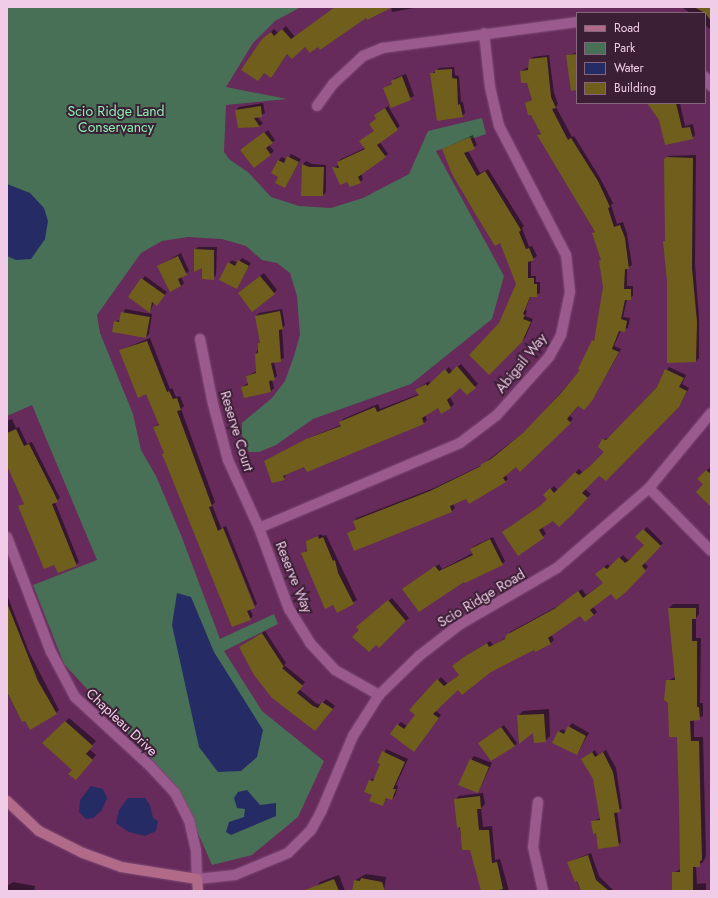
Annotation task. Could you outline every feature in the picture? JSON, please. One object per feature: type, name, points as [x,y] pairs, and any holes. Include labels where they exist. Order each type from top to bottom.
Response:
[{"type":"street","points":[[317,106],[333,84],[363,56],[390,46],[576,22]]},
{"type":"street","name":"Abigail Way","points":[[259,528],[460,444],[486,424],[512,399],[548,356],[561,335],[570,292],[566,255],[499,126],[490,87],[484,33]]},
{"type":"street","name":"Reserve Court","points":[[200,339],[212,404],[228,460],[259,528]]},
{"type":"street","name":"Scio Ridge Road","points":[[7,801],[39,831],[83,853],[121,867],[197,879],[235,875],[288,853],[311,830],[321,812],[353,736],[379,695],[419,656],[459,625],[558,568],[649,488],[711,413]]},
{"type":"street","points":[[649,488],[711,551]]},
{"type":"street","name":"Reserve Way","points":[[259,528],[289,609],[310,643],[335,670],[379,695]]},
{"type":"street","name":"Chapleau Drive","points":[[7,537],[52,652],[74,697],[150,766],[175,793],[189,820],[196,850],[197,879]]},
{"type":"street","points":[[538,802],[533,847],[543,891]]},
{"type":"street","points":[[197,879],[198,891]]},
{"type":"green space","name":"Scio Ridge Land Conservancy","points":[[7,7],[301,7],[275,21],[253,43],[226,87],[287,99],[226,105],[224,152],[229,159],[249,173],[271,197],[299,206],[331,208],[363,198],[409,174],[428,131],[482,118],[486,134],[436,151],[504,276],[492,319],[411,384],[313,419],[276,445],[259,452],[249,452],[242,435],[242,423],[272,398],[285,381],[300,335],[297,296],[290,273],[277,263],[262,260],[246,246],[222,239],[188,237],[162,241],[141,253],[97,315],[100,333],[133,414],[141,450],[156,476],[181,535],[220,639],[274,614],[278,624],[224,651],[262,711],[324,761],[298,817],[252,855],[212,865],[178,788],[64,664],[33,585],[97,560],[32,405],[7,416]]},
{"type":"water","points":[[7,184],[30,193],[44,208],[48,221],[45,239],[31,259],[16,260],[7,256]]},
{"type":"water","points":[[177,593],[191,597],[214,652],[263,730],[257,757],[241,771],[218,772],[199,747],[172,625]]},
{"type":"water","points":[[91,786],[103,789],[107,798],[102,810],[93,818],[86,819],[79,812],[80,800]]},
{"type":"water","points":[[247,790],[260,805],[276,803],[276,816],[231,835],[226,832],[229,822],[244,817],[245,809],[237,808],[234,798],[238,792]]},
{"type":"water","points":[[128,798],[145,798],[150,805],[153,818],[158,821],[156,831],[145,836],[129,832],[116,823],[119,810]]},
{"type":"building","points":[[335,7],[393,7],[367,20],[366,18],[320,50],[318,47],[310,53],[305,47],[292,59],[287,54],[271,78],[264,73],[258,81],[241,70],[262,39],[271,32],[274,36],[282,29],[291,39]]},
{"type":"building","points":[[694,7],[711,7],[711,21],[706,12]]},
{"type":"building","points":[[576,54],[576,90],[571,91],[566,55]]},
{"type":"building","points":[[547,57],[551,97],[556,108],[552,109],[568,140],[571,138],[598,181],[610,207],[608,208],[614,227],[620,225],[625,238],[629,269],[625,269],[624,289],[631,289],[631,300],[625,300],[621,319],[627,321],[625,332],[619,331],[612,349],[619,352],[592,401],[584,410],[578,406],[567,419],[571,423],[520,472],[516,467],[503,478],[506,482],[469,504],[466,499],[450,506],[452,512],[354,551],[347,533],[356,529],[353,521],[430,491],[481,466],[480,465],[491,459],[524,432],[561,393],[580,370],[578,369],[592,340],[594,341],[603,287],[599,261],[601,260],[592,233],[595,232],[537,135],[541,134],[531,115],[528,115],[525,103],[532,100],[527,83],[521,83],[520,71],[528,70],[529,59]]},
{"type":"building","points":[[452,69],[452,78],[457,79],[458,105],[460,104],[463,117],[437,121],[430,73],[435,73],[435,70]]},
{"type":"building","points":[[402,76],[411,100],[391,108],[383,88],[392,84],[391,81]]},
{"type":"building","points":[[648,104],[676,104],[682,128],[690,127],[693,139],[665,145],[659,120]]},
{"type":"building","points":[[261,106],[262,117],[254,118],[260,127],[238,128],[235,110]]},
{"type":"building","points":[[385,108],[398,130],[377,145],[386,157],[358,177],[361,183],[350,187],[347,182],[340,185],[332,167],[339,168],[337,162],[365,149],[359,141],[374,131],[369,124],[376,119],[374,115]]},
{"type":"building","points":[[264,132],[273,143],[266,148],[271,155],[254,168],[240,150]]},
{"type":"building","points":[[470,137],[475,149],[464,153],[477,176],[485,171],[521,230],[519,232],[526,249],[529,248],[534,260],[528,262],[528,278],[534,278],[534,284],[537,284],[537,297],[530,297],[523,314],[525,315],[523,319],[531,322],[522,342],[489,375],[469,355],[499,323],[516,284],[500,243],[495,246],[452,174],[442,149]]},
{"type":"building","points":[[287,156],[299,162],[285,188],[275,183],[278,177],[271,173],[278,160],[284,163]]},
{"type":"building","points":[[667,157],[693,158],[692,268],[697,322],[696,362],[667,363],[667,281],[663,241],[665,241],[664,159]]},
{"type":"building","points":[[302,164],[309,167],[324,167],[323,196],[301,196]]},
{"type":"building","points":[[194,249],[214,250],[214,280],[202,279],[202,268],[194,272]]},
{"type":"building","points":[[178,256],[187,275],[178,279],[181,286],[170,292],[157,266]]},
{"type":"building","points":[[238,260],[249,266],[237,289],[219,280],[228,262],[235,266]]},
{"type":"building","points":[[260,276],[275,294],[252,312],[238,293]]},
{"type":"building","points":[[141,278],[165,295],[157,306],[152,302],[150,313],[128,297]]},
{"type":"building","points":[[280,311],[283,329],[279,330],[281,362],[271,363],[275,380],[269,381],[271,392],[244,398],[241,387],[248,385],[246,376],[256,373],[255,354],[258,353],[258,343],[260,343],[255,316]]},
{"type":"building","points":[[121,312],[150,317],[146,338],[112,332],[114,321],[119,322]]},
{"type":"building","points":[[147,341],[167,392],[169,391],[173,399],[177,398],[181,410],[177,411],[212,506],[209,507],[218,531],[223,528],[255,608],[247,611],[251,620],[232,627],[162,454],[164,453],[153,427],[159,425],[146,394],[138,398],[119,350]]},
{"type":"building","points":[[457,366],[476,388],[467,395],[460,388],[447,400],[451,408],[441,414],[438,408],[422,418],[424,424],[307,472],[304,467],[283,476],[285,480],[272,483],[264,461],[306,439],[341,426],[339,422],[375,407],[377,412],[419,395],[415,390],[426,384],[427,386],[445,369],[449,374]]},
{"type":"building","points":[[665,369],[684,378],[679,387],[687,391],[679,407],[606,481],[599,476],[582,493],[588,498],[572,515],[559,527],[553,521],[539,530],[544,538],[518,556],[502,532],[540,506],[547,499],[543,495],[550,488],[554,493],[575,472],[579,475],[604,452],[598,447],[602,439],[606,440],[657,387]]},
{"type":"building","points":[[16,429],[24,446],[29,444],[54,493],[58,502],[52,504],[77,566],[58,573],[54,565],[44,569],[18,506],[24,504],[7,466],[7,433]]},
{"type":"building","points":[[706,470],[711,474],[711,507],[696,492],[703,484],[697,479]]},
{"type":"building","points":[[643,529],[661,546],[642,566],[646,571],[626,592],[616,600],[611,594],[590,610],[594,615],[585,622],[580,616],[548,638],[551,644],[535,652],[534,650],[491,672],[462,695],[458,690],[433,714],[439,718],[414,752],[390,734],[397,724],[404,729],[415,715],[409,710],[437,679],[444,686],[459,675],[452,666],[464,657],[487,643],[489,647],[505,639],[506,635],[554,609],[578,591],[583,598],[603,583],[595,574],[604,567],[607,569],[619,557],[625,563],[629,560],[644,545],[635,537]]},
{"type":"building","points":[[318,536],[319,539],[323,537],[333,561],[335,560],[338,573],[354,604],[337,613],[333,605],[325,609],[301,553],[307,551],[306,541]]},
{"type":"building","points":[[490,539],[503,565],[465,583],[464,582],[419,612],[402,589],[435,566],[439,571],[473,555],[470,549]]},
{"type":"building","points":[[388,600],[406,621],[379,648],[376,645],[369,652],[352,637],[359,630],[356,627]]},
{"type":"building","points":[[7,603],[38,681],[57,714],[30,730],[25,721],[22,722],[7,692]]},
{"type":"building","points":[[668,608],[696,608],[696,619],[692,619],[692,641],[697,641],[697,707],[699,707],[700,720],[690,721],[691,741],[699,741],[702,860],[700,861],[700,867],[693,867],[693,891],[672,891],[672,872],[680,872],[677,737],[669,737],[668,703],[664,700],[666,680],[675,680]]},
{"type":"building","points":[[262,633],[284,667],[282,668],[303,686],[297,693],[313,706],[318,708],[322,702],[333,709],[315,731],[272,698],[254,675],[239,647]]},
{"type":"building","points":[[544,714],[546,742],[534,743],[533,733],[519,744],[517,715]]},
{"type":"building","points":[[65,721],[93,746],[86,754],[93,760],[76,780],[68,774],[72,770],[42,743]]},
{"type":"building","points":[[568,726],[586,736],[577,755],[552,743],[558,731],[564,734]]},
{"type":"building","points":[[501,727],[515,746],[491,761],[478,743]]},
{"type":"building","points":[[382,751],[405,762],[393,789],[396,789],[392,800],[386,798],[383,806],[369,801],[372,795],[364,792],[369,780],[373,781],[380,764],[377,763]]},
{"type":"building","points":[[592,752],[595,757],[603,752],[613,772],[620,812],[614,813],[619,846],[598,849],[596,833],[593,834],[591,821],[600,820],[593,779],[581,759]]},
{"type":"building","points":[[470,759],[489,767],[478,793],[458,785]]},
{"type":"building","points":[[480,796],[481,809],[477,809],[479,830],[489,830],[492,863],[497,862],[503,889],[495,891],[481,891],[470,850],[462,850],[460,827],[457,828],[454,799]]},
{"type":"building","points":[[588,855],[596,880],[609,891],[581,891],[577,881],[575,882],[567,862]]},
{"type":"building","points":[[361,878],[382,882],[385,891],[352,891],[354,880],[360,881]]},
{"type":"building","points":[[334,879],[339,891],[305,891],[305,890]]}]
